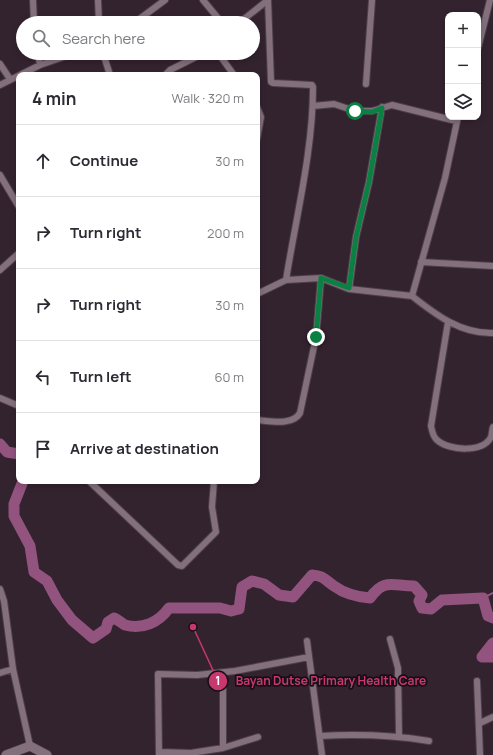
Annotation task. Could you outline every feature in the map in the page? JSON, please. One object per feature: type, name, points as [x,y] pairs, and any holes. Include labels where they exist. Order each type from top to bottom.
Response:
[{"type":"street","points":[[34,0],[34,16]]},
{"type":"street","points":[[98,0],[99,16]]},
{"type":"street","points":[[153,9],[155,0]]},
{"type":"street","points":[[144,16],[165,0]]},
{"type":"street","points":[[203,0],[216,16]]},
{"type":"street","points":[[248,16],[268,0]]},
{"type":"street","points":[[268,0],[271,82],[313,86],[313,106],[307,156],[286,280]]},
{"type":"street","points":[[366,84],[372,0]]},
{"type":"street","points":[[481,36],[490,0]]},
{"type":"street","points":[[39,60],[40,65]]},
{"type":"street","points":[[25,72],[55,60]]},
{"type":"street","points":[[105,60],[109,72]]},
{"type":"street","points":[[168,72],[190,60]]},
{"type":"street","points":[[223,60],[232,72]]},
{"type":"street","points":[[0,64],[10,79]]},
{"type":"street","points":[[0,85],[16,76]]},
{"type":"street","points":[[313,106],[334,104],[355,111],[372,112],[392,106],[445,117]]},
{"type":"street","points":[[349,288],[356,237],[369,182],[382,108]]},
{"type":"street","points":[[412,296],[444,178],[457,120]]},
{"type":"street","points":[[0,175],[16,202]]},
{"type":"street","points":[[0,270],[16,256]]},
{"type":"street","points":[[421,262],[493,266]]},
{"type":"street","points":[[260,420],[290,421],[298,417],[316,337],[321,278]]},
{"type":"street","points":[[260,293],[286,280],[321,278],[349,288],[412,296],[448,322],[468,331],[493,333]]},
{"type":"street","points":[[448,322],[431,426],[433,434],[437,440],[454,449],[467,449],[487,442],[491,437],[493,428]]},
{"type":"street","points":[[0,398],[16,405]]},
{"type":"street","points":[[92,484],[178,565],[182,566],[216,532],[212,507],[214,484]]},
{"type":"street","points":[[0,588],[4,602],[13,670],[30,746]]},
{"type":"street","points":[[390,639],[398,668],[399,736]]},
{"type":"street","points":[[307,641],[322,755]]},
{"type":"street","points":[[258,737],[223,748],[191,753],[160,754],[158,674],[197,675],[222,673],[309,657]]},
{"type":"street","points":[[0,673],[13,670]]},
{"type":"street","points":[[222,673],[223,748]]},
{"type":"street","points":[[477,681],[480,723],[480,755]]},
{"type":"street","points":[[480,723],[493,717]]},
{"type":"street","points":[[320,736],[356,734],[399,736],[429,741]]},
{"type":"street","points":[[6,755],[30,746],[47,755]]},
{"type":"waterway","points":[[0,444],[7,452],[16,454]]},
{"type":"waterway","points":[[22,484],[14,504],[14,516],[30,546],[34,572],[47,581],[57,600],[72,620],[93,638],[106,629],[108,622],[114,618],[125,625],[144,626],[155,621],[169,608],[220,608],[231,611],[239,609],[242,587],[252,581],[264,584],[279,595],[293,597],[312,575],[322,577],[338,589],[347,593],[365,598],[370,598],[384,585],[414,586],[422,595],[419,601],[422,608],[431,609],[442,600],[483,598],[488,616],[493,618]]},
{"type":"waterway","points":[[483,598],[493,593]]},
{"type":"waterway","points":[[493,643],[482,657],[493,657]]},
{"type":"place","name":"Bayan Dutse Primary Health Care","points":[[193,627]]},
{"type":"route","points":[[316,337],[321,278],[349,288],[356,237],[363,202],[369,182],[373,152],[382,108],[372,112],[355,111]]}]
